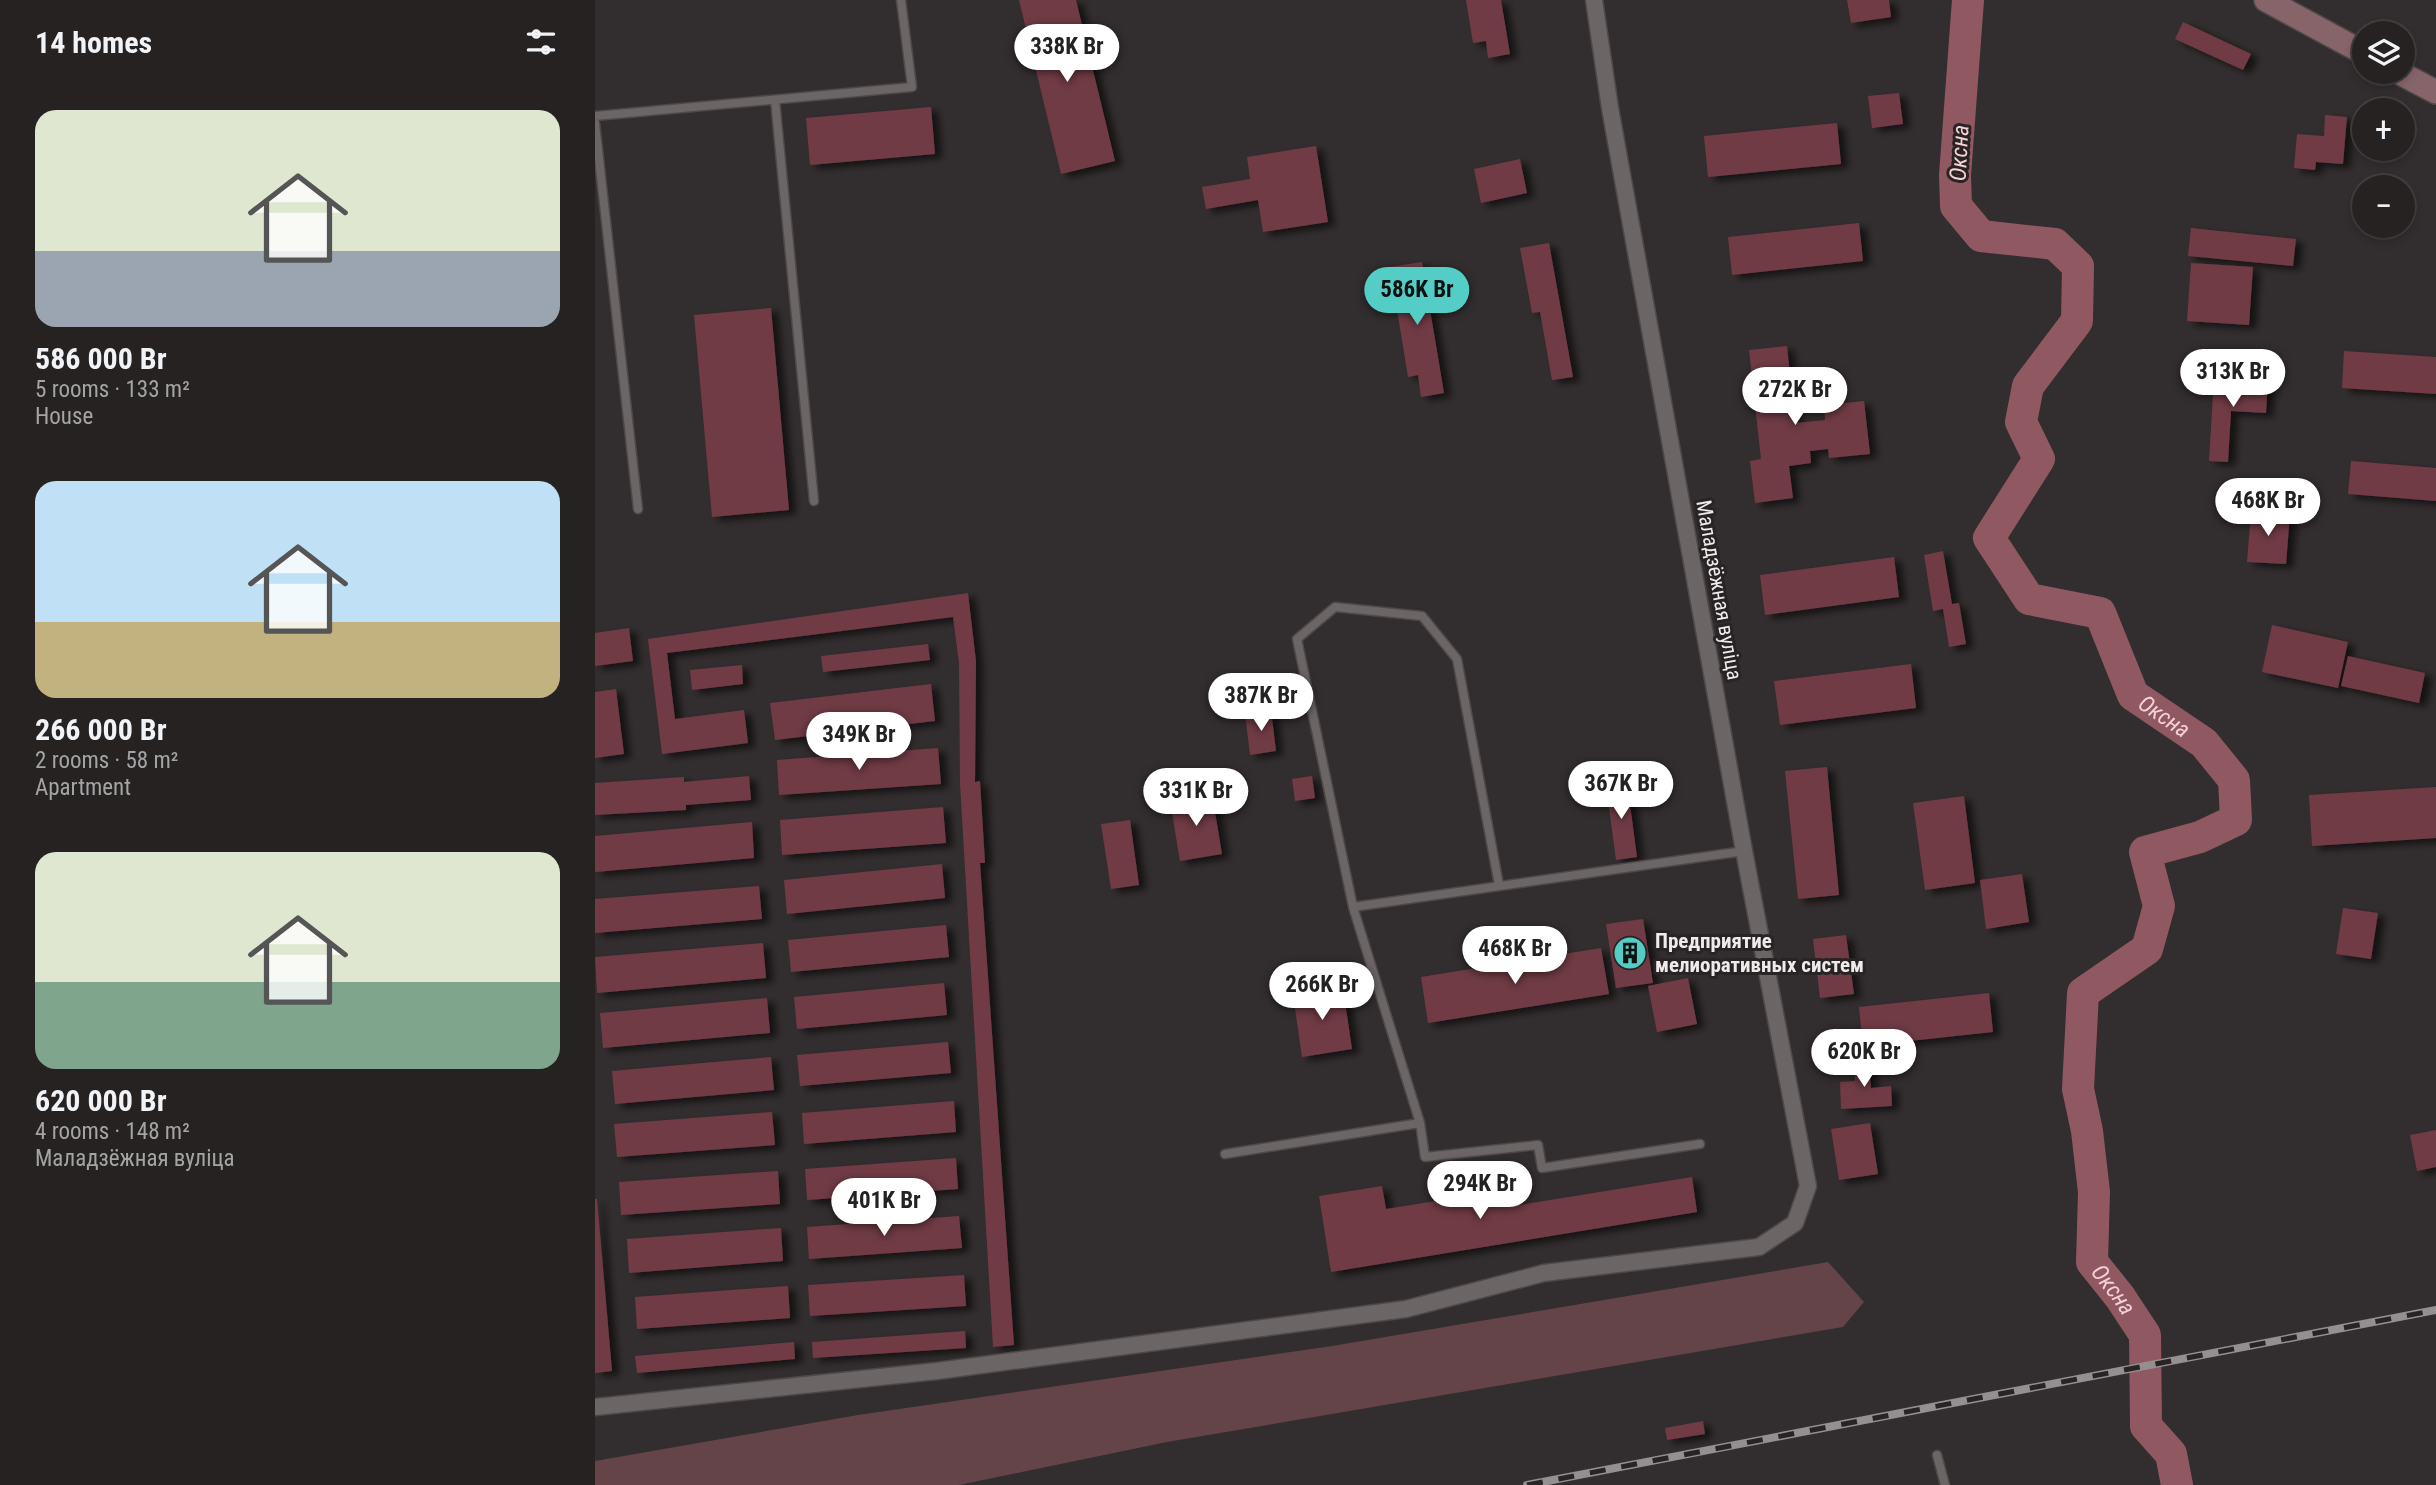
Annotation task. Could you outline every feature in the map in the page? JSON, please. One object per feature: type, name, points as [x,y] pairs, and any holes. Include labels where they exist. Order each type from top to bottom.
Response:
[{"type":"main road","points":[[2266,0],[2352,47]]},
{"type":"main road","points":[[2415,81],[2436,92]]},
{"type":"street","name":"Маладзёжная вуліца","points":[[595,1407],[937,1371],[1406,1310],[1544,1273],[1759,1247],[1795,1223],[1808,1186],[1744,851],[1610,107],[1594,0]]},
{"type":"lane","points":[[595,116],[912,87],[901,0]]},
{"type":"lane","points":[[775,100],[814,500]]},
{"type":"lane","points":[[595,122],[638,509]]},
{"type":"lane","points":[[1499,884],[1457,659],[1422,616],[1335,607],[1297,639],[1353,907],[1420,1123],[1425,1157],[1538,1145],[1542,1168],[1700,1144]]},
{"type":"lane","points":[[1353,907],[1744,851]]},
{"type":"lane","points":[[1225,1154],[1420,1123]]},
{"type":"lane","points":[[1937,1455],[1945,1485]]},
{"type":"shaded area","points":[[1828,1262],[1864,1302],[1843,1327],[1167,1442],[959,1485],[595,1485],[595,1461],[858,1415],[1332,1346]]},
{"type":"building","points":[[1019,0],[1076,0],[1115,161],[1061,174]]},
{"type":"building","points":[[1466,0],[1501,0],[1510,54],[1488,58],[1486,41],[1473,43]]},
{"type":"building","points":[[1847,0],[1889,0],[1891,17],[1851,23]]},
{"type":"building","points":[[2183,22],[2251,54],[2243,70],[2175,39]]},
{"type":"building","points":[[1899,93],[1903,124],[1872,128],[1868,96]]},
{"type":"building","points":[[931,107],[935,154],[810,165],[806,118]]},
{"type":"building","points":[[2325,115],[2347,117],[2343,164],[2316,162],[2315,170],[2294,168],[2297,134],[2324,136]]},
{"type":"building","points":[[1837,123],[1841,164],[1708,177],[1704,136]]},
{"type":"building","points":[[1316,146],[1328,222],[1263,232],[1258,200],[1206,209],[1202,187],[1250,179],[1247,157]]},
{"type":"building","points":[[1520,159],[1527,193],[1481,203],[1474,169]]},
{"type":"building","points":[[1859,223],[1863,261],[1732,275],[1728,237]]},
{"type":"building","points":[[2191,228],[2296,239],[2293,266],[2188,256]]},
{"type":"building","points":[[1549,243],[1573,377],[1552,380],[1540,312],[1532,313],[1520,248]]},
{"type":"building","points":[[1422,262],[1444,393],[1421,397],[1418,375],[1408,377],[1390,267]]},
{"type":"building","points":[[2191,263],[2253,267],[2249,325],[2187,321]]},
{"type":"building","points":[[771,308],[789,510],[712,517],[694,315]]},
{"type":"building","points":[[1787,346],[1795,423],[1825,420],[1824,405],[1864,401],[1870,454],[1829,458],[1828,449],[1810,451],[1811,463],[1789,466],[1793,498],[1755,503],[1750,461],[1761,459],[1749,350]]},
{"type":"building","points":[[2344,351],[2436,357],[2436,394],[2342,388]]},
{"type":"building","points":[[2214,377],[2268,380],[2266,413],[2231,411],[2228,462],[2209,461]]},
{"type":"building","points":[[2351,461],[2436,468],[2436,501],[2348,494]]},
{"type":"building","points":[[2251,511],[2290,514],[2286,564],[2247,562]]},
{"type":"building","points":[[1943,551],[1952,604],[1959,603],[1966,644],[1949,647],[1943,609],[1933,611],[1924,555]]},
{"type":"building","points":[[1894,557],[1899,597],[1765,615],[1760,575]]},
{"type":"building","points":[[968,593],[976,661],[975,782],[980,781],[985,863],[980,863],[1014,1345],[993,1347],[960,783],[959,663],[953,617],[667,653],[675,719],[744,710],[748,743],[662,754],[648,639]]},
{"type":"building","points":[[2272,625],[2348,642],[2338,688],[2262,672]]},
{"type":"building","points":[[629,628],[633,661],[595,666],[595,633]]},
{"type":"building","points":[[928,644],[930,660],[823,672],[821,656]]},
{"type":"building","points":[[2348,656],[2425,673],[2419,703],[2341,686]]},
{"type":"building","points":[[1911,664],[1916,708],[1780,725],[1774,681]]},
{"type":"building","points":[[742,665],[743,684],[692,690],[690,670]]},
{"type":"building","points":[[931,684],[935,721],[775,740],[770,703]]},
{"type":"building","points":[[616,689],[624,754],[595,758],[595,692]]},
{"type":"building","points":[[1271,710],[1276,751],[1250,755],[1245,714]]},
{"type":"building","points":[[938,748],[941,784],[779,795],[777,760]]},
{"type":"building","points":[[1827,767],[1839,895],[1798,899],[1785,771]]},
{"type":"building","points":[[749,776],[751,800],[686,805],[686,810],[595,815],[595,783],[684,777],[684,782]]},
{"type":"building","points":[[1312,776],[1315,798],[1295,801],[1292,779]]},
{"type":"building","points":[[1627,782],[1637,857],[1616,860],[1606,785]]},
{"type":"building","points":[[2436,787],[2436,838],[2312,846],[2309,795]]},
{"type":"building","points":[[1212,794],[1222,854],[1180,861],[1170,801]]},
{"type":"building","points":[[1964,796],[1975,883],[1925,890],[1913,803]]},
{"type":"building","points":[[943,807],[946,843],[782,855],[780,820]]},
{"type":"building","points":[[1130,820],[1139,885],[1111,889],[1101,824]]},
{"type":"building","points":[[752,822],[754,858],[595,872],[595,836]]},
{"type":"building","points":[[942,864],[945,898],[787,914],[784,880]]},
{"type":"building","points":[[2022,874],[2029,922],[1986,929],[1980,880]]},
{"type":"building","points":[[759,886],[762,919],[595,933],[595,899]]},
{"type":"building","points":[[2343,908],[2378,913],[2371,959],[2336,954]]},
{"type":"building","name":"Предприятие мелиоративных систем","points":[[1643,919],[1653,983],[1616,988],[1606,924]]},
{"type":"building","points":[[946,925],[949,957],[791,972],[788,940]]},
{"type":"building","points":[[1846,935],[1854,994],[1820,998],[1813,939]]},
{"type":"building","points":[[763,943],[766,978],[597,993],[595,957]]},
{"type":"building","points":[[1601,948],[1609,994],[1428,1023],[1421,977]]},
{"type":"building","points":[[1688,978],[1697,1024],[1657,1032],[1648,986]]},
{"type":"building","points":[[944,983],[947,1015],[797,1029],[794,997]]},
{"type":"building","points":[[1343,988],[1352,1049],[1302,1057],[1293,995]]},
{"type":"building","points":[[1989,993],[1993,1032],[1863,1046],[1859,1007]]},
{"type":"building","points":[[767,998],[770,1033],[603,1048],[600,1013]]},
{"type":"building","points":[[948,1042],[951,1073],[800,1086],[797,1055]]},
{"type":"building","points":[[1869,1056],[1871,1088],[1891,1086],[1892,1106],[1841,1109],[1840,1082],[1855,1081],[1853,1057]]},
{"type":"building","points":[[771,1057],[774,1090],[615,1104],[612,1071]]},
{"type":"building","points":[[954,1101],[956,1132],[804,1144],[802,1113]]},
{"type":"building","points":[[772,1112],[775,1145],[617,1157],[614,1124]]},
{"type":"building","points":[[1870,1123],[1878,1174],[1839,1180],[1831,1129]]},
{"type":"building","points":[[2436,1130],[2436,1167],[2417,1171],[2410,1135]]},
{"type":"building","points":[[956,1158],[958,1189],[807,1200],[805,1169]]},
{"type":"building","points":[[778,1171],[780,1204],[621,1215],[619,1182]]},
{"type":"building","points":[[1692,1177],[1697,1212],[1331,1272],[1319,1196],[1382,1186],[1386,1209],[1504,1190],[1507,1207]]},
{"type":"building","points":[[595,1199],[612,1371],[595,1373]]},
{"type":"building","points":[[959,1216],[962,1248],[809,1259],[807,1227]]},
{"type":"building","points":[[781,1228],[783,1261],[629,1273],[627,1239]]},
{"type":"building","points":[[964,1275],[966,1306],[810,1316],[808,1285]]},
{"type":"building","points":[[788,1286],[790,1318],[637,1329],[635,1297]]},
{"type":"building","points":[[965,1331],[966,1348],[813,1358],[812,1342]]},
{"type":"building","points":[[794,1342],[795,1359],[637,1373],[635,1356]]},
{"type":"building","points":[[1703,1421],[1705,1434],[1667,1440],[1665,1428]]},
{"type":"waterway","name":"Оксна","points":[[1968,0],[1955,175],[1956,206],[1981,236],[2055,244],[2078,266],[2077,321],[2028,386],[2021,422],[2039,459],[1989,538],[2029,599],[2100,613],[2133,695],[2204,743],[2234,780],[2236,820],[2200,837],[2145,852],[2159,906],[2147,949],[2083,993],[2078,1089],[2087,1131],[2094,1192],[2092,1262],[2145,1335],[2146,1426],[2171,1454],[2177,1485]]},
{"type":"railway","points":[[1527,1485],[2436,1310]]},
{"type":"place","name":"Предприятие мелиоративных систем","points":[[1630,953]]}]
